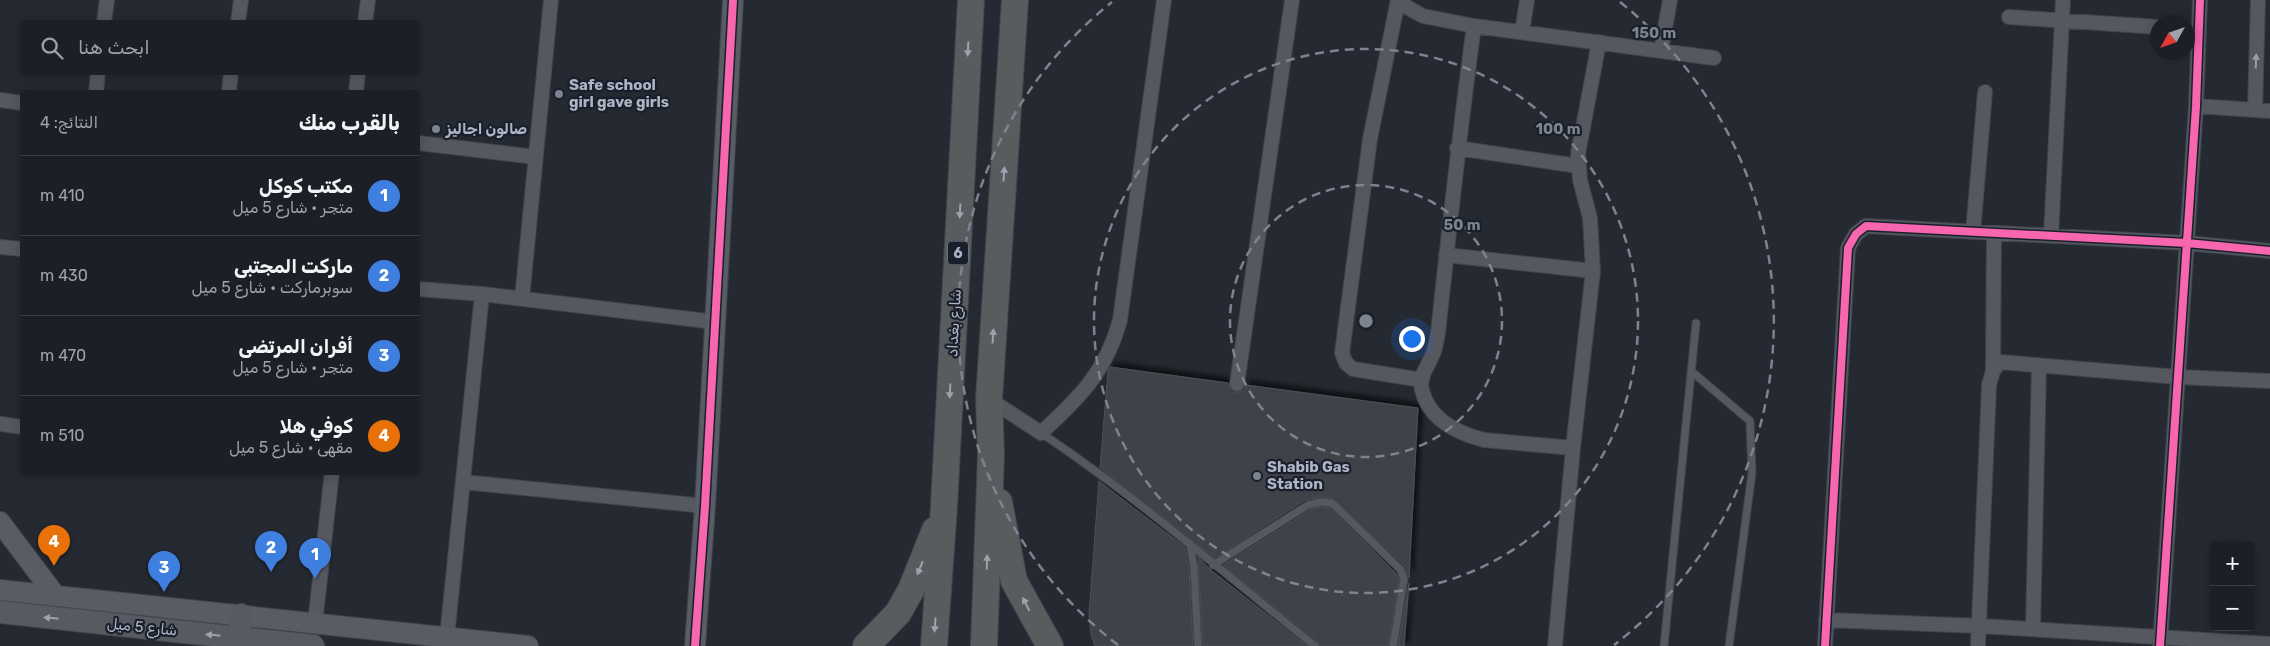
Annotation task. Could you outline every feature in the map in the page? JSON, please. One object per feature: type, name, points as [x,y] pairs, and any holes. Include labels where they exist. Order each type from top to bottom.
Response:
[{"type":"highway","name":"شارع بغداد","points":[[934,646],[944,506],[971,0]]},
{"type":"highway","points":[[984,646],[990,455],[989,399],[1016,0]]},
{"type":"highway","points":[[990,455],[1014,581],[1050,646]]},
{"type":"highway","points":[[866,646],[898,613],[911,590],[944,506]]},
{"type":"main road","name":"شارع 5 ميل","points":[[0,612],[240,626],[313,646]]},
{"type":"street","points":[[104,20],[107,0]]},
{"type":"street","points":[[238,20],[241,0]]},
{"type":"street","points":[[365,20],[368,0]]},
{"type":"street","points":[[522,299],[551,0]]},
{"type":"street","points":[[695,646],[705,506],[733,0]]},
{"type":"street","points":[[989,399],[1041,433],[1075,401],[1095,377],[1110,350],[1120,320],[1164,0]]},
{"type":"street","points":[[1237,384],[1292,0]]},
{"type":"street","points":[[1399,0],[1405,6],[1423,16],[1474,26],[1714,58]]},
{"type":"street","points":[[1399,0],[1378,92],[1367,157],[1342,353],[1346,363],[1353,369],[1422,380]]},
{"type":"street","points":[[1522,32],[1527,0]]},
{"type":"street","points":[[1661,51],[1670,0]]},
{"type":"street","points":[[2051,236],[2062,0]]},
{"type":"street","points":[[2195,21],[2200,0]]},
{"type":"street","points":[[2255,110],[2258,0]]},
{"type":"street","points":[[2009,17],[2150,26]]},
{"type":"street","points":[[1474,26],[1457,148],[1437,341],[1422,380],[1422,390],[1430,408],[1445,424],[1457,431],[1484,440],[1573,448]]},
{"type":"street","points":[[1555,646],[1573,448],[1593,271],[1590,218],[1578,166],[1578,154],[1600,42]]},
{"type":"street","points":[[2161,641],[2196,106],[2194,60]]},
{"type":"street","points":[[96,90],[98,75]]},
{"type":"street","points":[[228,90],[231,75]]},
{"type":"street","points":[[356,90],[358,75]]},
{"type":"street","points":[[1974,232],[1985,92]]},
{"type":"street","points":[[0,100],[20,103]]},
{"type":"street","points":[[2196,106],[2270,111]]},
{"type":"street","points":[[420,143],[536,157]]},
{"type":"street","points":[[1457,148],[1578,166]]},
{"type":"street","points":[[1825,646],[1848,248],[1856,234],[1866,226],[2187,243],[2270,251]]},
{"type":"street","points":[[1978,646],[1989,385],[1993,371],[1994,233]]},
{"type":"street","points":[[0,246],[20,249]]},
{"type":"street","points":[[1446,255],[1593,271]]},
{"type":"street","points":[[420,288],[715,322]]},
{"type":"street","points":[[447,637],[482,294]]},
{"type":"street","points":[[1993,371],[2000,362],[2178,377],[2270,381]]},
{"type":"street","points":[[2033,629],[2039,365]]},
{"type":"street","points":[[0,424],[20,427]]},
{"type":"street","points":[[315,623],[332,475]]},
{"type":"street","points":[[463,482],[705,506]]},
{"type":"street","points":[[0,522],[55,595]]},
{"type":"street","points":[[0,590],[55,595],[240,626],[315,623],[528,646]]},
{"type":"street","points":[[1826,620],[2033,629],[2161,641],[2270,644]]},
{"type":"lane","points":[[1664,646],[1696,324]]},
{"type":"lane","points":[[1691,371],[1750,421],[1752,473],[1729,646]]},
{"type":"lane","points":[[1041,433],[1083,460],[1315,646]]},
{"type":"lane","points":[[1214,565],[1308,505],[1321,502],[1332,503],[1400,569],[1404,579],[1393,646]]},
{"type":"lane","points":[[1190,544],[1194,568],[1198,646]]},
{"type":"building","points":[[1110,367],[1228,383],[1231,391],[1236,393],[1244,390],[1246,385],[1418,408],[1409,578],[1404,565],[1332,498],[1320,497],[1305,500],[1215,558],[1100,468],[1108,371]]},
{"type":"building","points":[[1099,481],[1185,547],[1189,569],[1193,646],[1095,646],[1091,634],[1089,615]]},
{"type":"building","points":[[1321,507],[1330,508],[1395,572],[1399,580],[1388,646],[1320,646],[1318,642],[1223,565],[1310,510]]},
{"type":"building","points":[[1198,557],[1210,569],[1307,646],[1203,646]]},
{"type":"building","points":[[1409,583],[1404,646],[1398,646]]},
{"type":"cycle path","points":[[695,646],[705,506],[733,0]]},
{"type":"cycle path","points":[[2160,646],[2196,106],[2200,0]]},
{"type":"cycle path","points":[[1825,646],[1848,248],[1856,234],[1866,226],[2187,243],[2270,251]]},
{"type":"place","name":"Safe school girl gave girls","points":[[559,94]]},
{"type":"place","name":"صالون اجاليز","points":[[436,129]]},
{"type":"place","name":"Shabib Gas Station","points":[[1257,476]]},
{"type":"place","name":"كوفي هلا","points":[[54,566]]},
{"type":"place","name":"ماركت المجتبى","points":[[271,572]]},
{"type":"place","name":"مكتب كوكل","points":[[315,579]]},
{"type":"place","name":"أفران المرتضى","points":[[164,592]]}]
